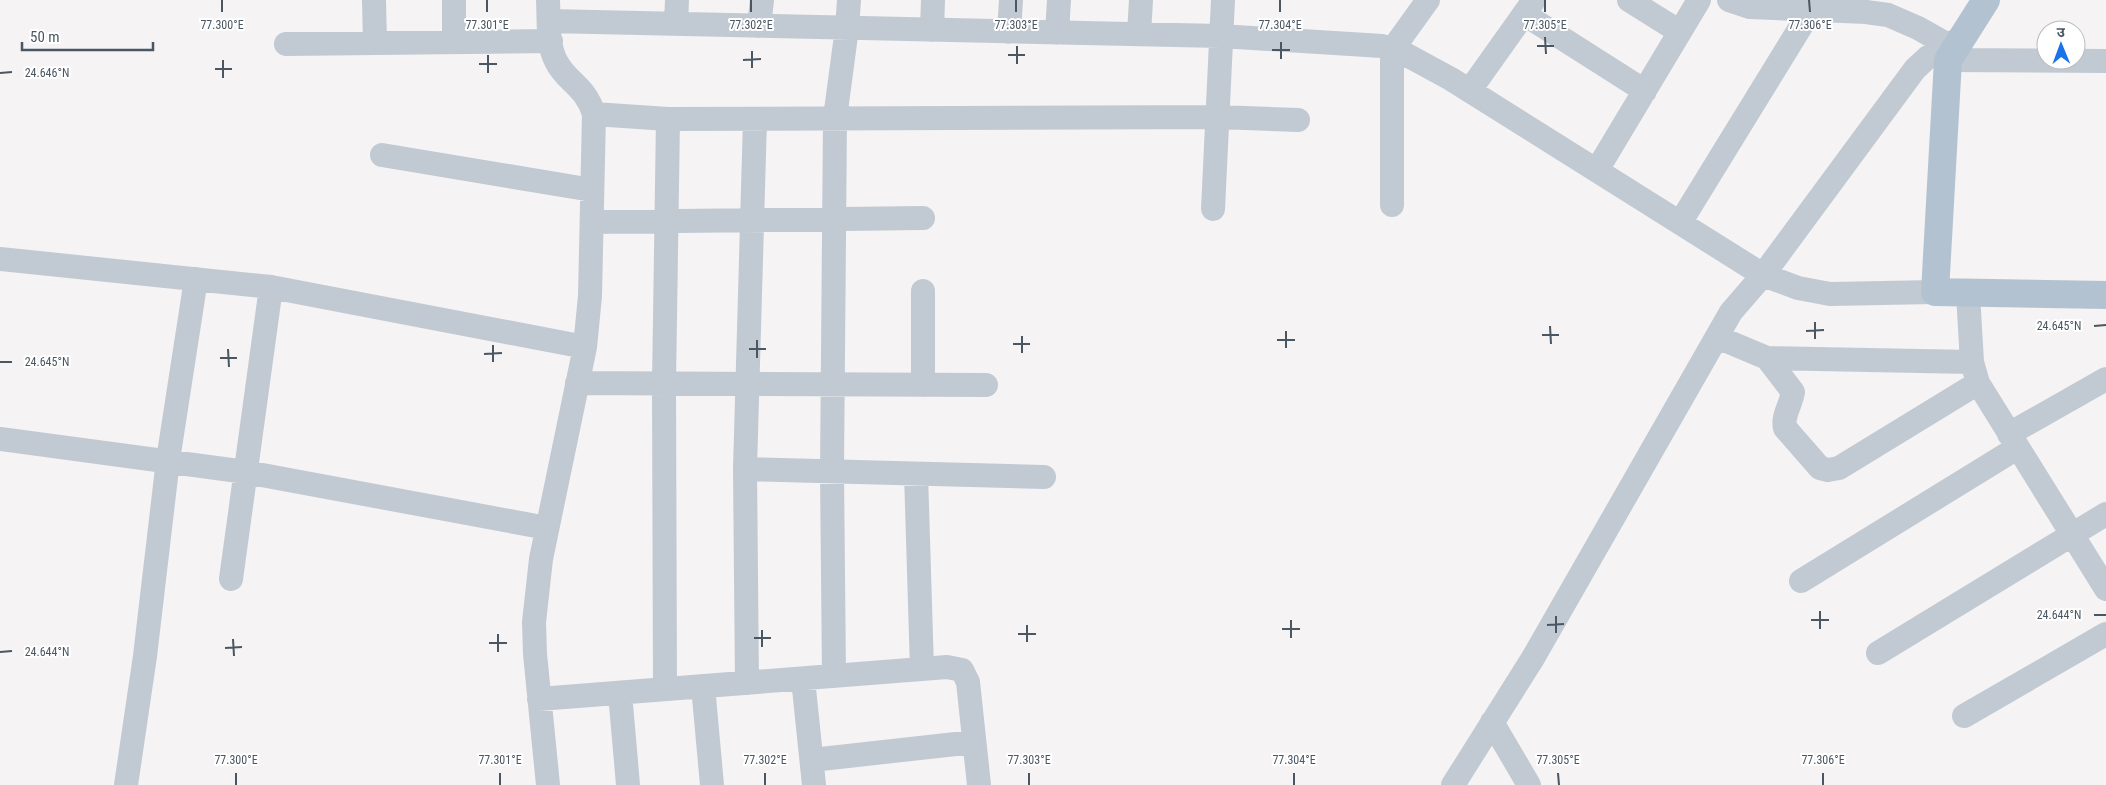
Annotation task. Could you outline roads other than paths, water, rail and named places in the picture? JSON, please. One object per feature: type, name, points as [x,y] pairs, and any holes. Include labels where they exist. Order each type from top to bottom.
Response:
[{"type":"main road","points":[[1986,0],[1952,47],[1934,292],[2106,295]]},
{"type":"street","points":[[374,0],[375,43]]},
{"type":"street","points":[[454,0],[454,42]]},
{"type":"street","points":[[676,24],[677,0]]},
{"type":"street","points":[[759,26],[762,0]]},
{"type":"street","points":[[834,676],[832,472],[835,118],[848,28],[849,0]]},
{"type":"street","points":[[932,30],[933,0]]},
{"type":"street","points":[[1009,32],[1011,0]]},
{"type":"street","points":[[1057,32],[1058,0]]},
{"type":"street","points":[[1139,34],[1140,0]]},
{"type":"street","points":[[1213,209],[1223,0]]},
{"type":"street","points":[[1392,205],[1392,50],[1428,0]]},
{"type":"street","points":[[1629,0],[1680,32]]},
{"type":"street","points":[[1597,170],[1699,0]]},
{"type":"street","points":[[1729,0],[1750,7],[1888,16],[1918,28],[1952,47],[2106,61]]},
{"type":"street","points":[[1470,90],[1529,7],[1645,92]]},
{"type":"street","points":[[1680,223],[1811,10]]},
{"type":"street","points":[[286,44],[454,42],[549,21],[1221,36],[1382,46],[1405,54],[1470,90],[1763,275],[1798,288],[1830,294],[1934,292]]},
{"type":"street","points":[[548,785],[539,699],[534,622],[541,559],[585,347],[590,296],[594,114],[590,100],[556,63],[549,21]]},
{"type":"street","points":[[1453,785],[1533,658],[1732,312],[1763,275],[1915,68],[1952,47]]},
{"type":"street","points":[[594,114],[668,119],[1218,118],[1298,120]]},
{"type":"street","points":[[665,689],[664,384],[668,119]]},
{"type":"street","points":[[747,683],[745,469],[755,119]]},
{"type":"street","points":[[382,156],[592,190]]},
{"type":"street","points":[[592,222],[923,218]]},
{"type":"street","points":[[0,259],[271,287],[585,347]]},
{"type":"street","points":[[126,785],[145,656],[168,460],[196,279]]},
{"type":"street","points":[[231,579],[271,287]]},
{"type":"street","points":[[923,291],[923,385]]},
{"type":"street","points":[[1968,294],[1975,373],[2013,441],[2106,589]]},
{"type":"street","points":[[1717,337],[1767,358],[1975,373]]},
{"type":"street","points":[[1767,358],[1793,392],[1783,420],[1785,428],[1820,468],[1828,470],[1840,468],[1975,373]]},
{"type":"street","points":[[1802,581],[2106,380]]},
{"type":"street","points":[[578,383],[986,385]]},
{"type":"street","points":[[0,439],[168,460],[246,472],[548,528]]},
{"type":"street","points":[[745,469],[1044,477]]},
{"type":"street","points":[[916,474],[922,669]]},
{"type":"street","points":[[1878,653],[2106,514]]},
{"type":"street","points":[[1964,716],[2106,634]]},
{"type":"street","points":[[539,699],[947,667],[962,670],[968,682],[978,785]]},
{"type":"street","points":[[803,679],[814,785]]},
{"type":"street","points":[[703,686],[712,785]]},
{"type":"street","points":[[620,693],[628,785]]},
{"type":"street","points":[[1492,722],[1529,785]]},
{"type":"street","points":[[812,760],[974,742]]}]
